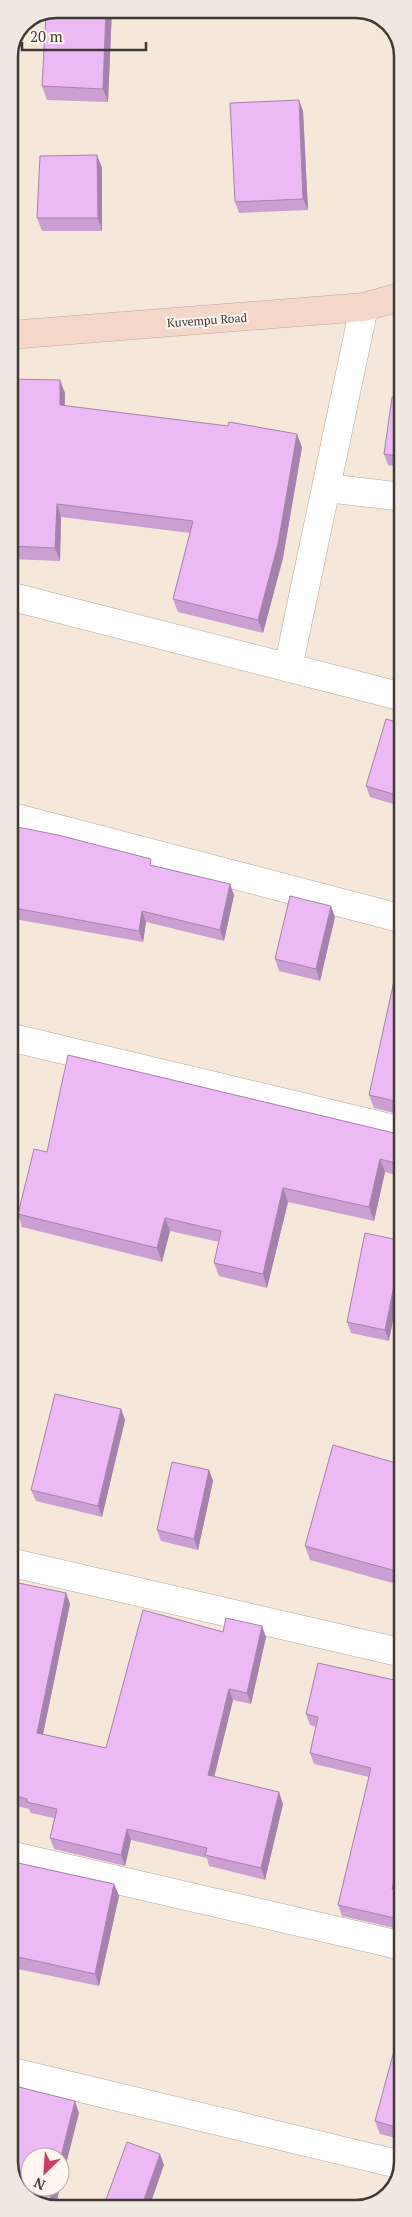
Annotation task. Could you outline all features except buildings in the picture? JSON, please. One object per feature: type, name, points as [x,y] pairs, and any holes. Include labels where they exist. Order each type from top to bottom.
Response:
[{"type":"main road","name":"Kuvempu Road","points":[[18,334],[364,307],[394,299]]},
{"type":"street","points":[[288,668],[364,307]]},
{"type":"street","points":[[327,488],[394,496]]},
{"type":"street","points":[[18,598],[394,695]]},
{"type":"street","points":[[18,818],[394,917]]},
{"type":"street","points":[[18,1039],[394,1129]]},
{"type":"street","points":[[18,1564],[394,1651]]},
{"type":"street","points":[[18,1857],[394,1944]]},
{"type":"street","points":[[18,2073],[394,2163]]}]
